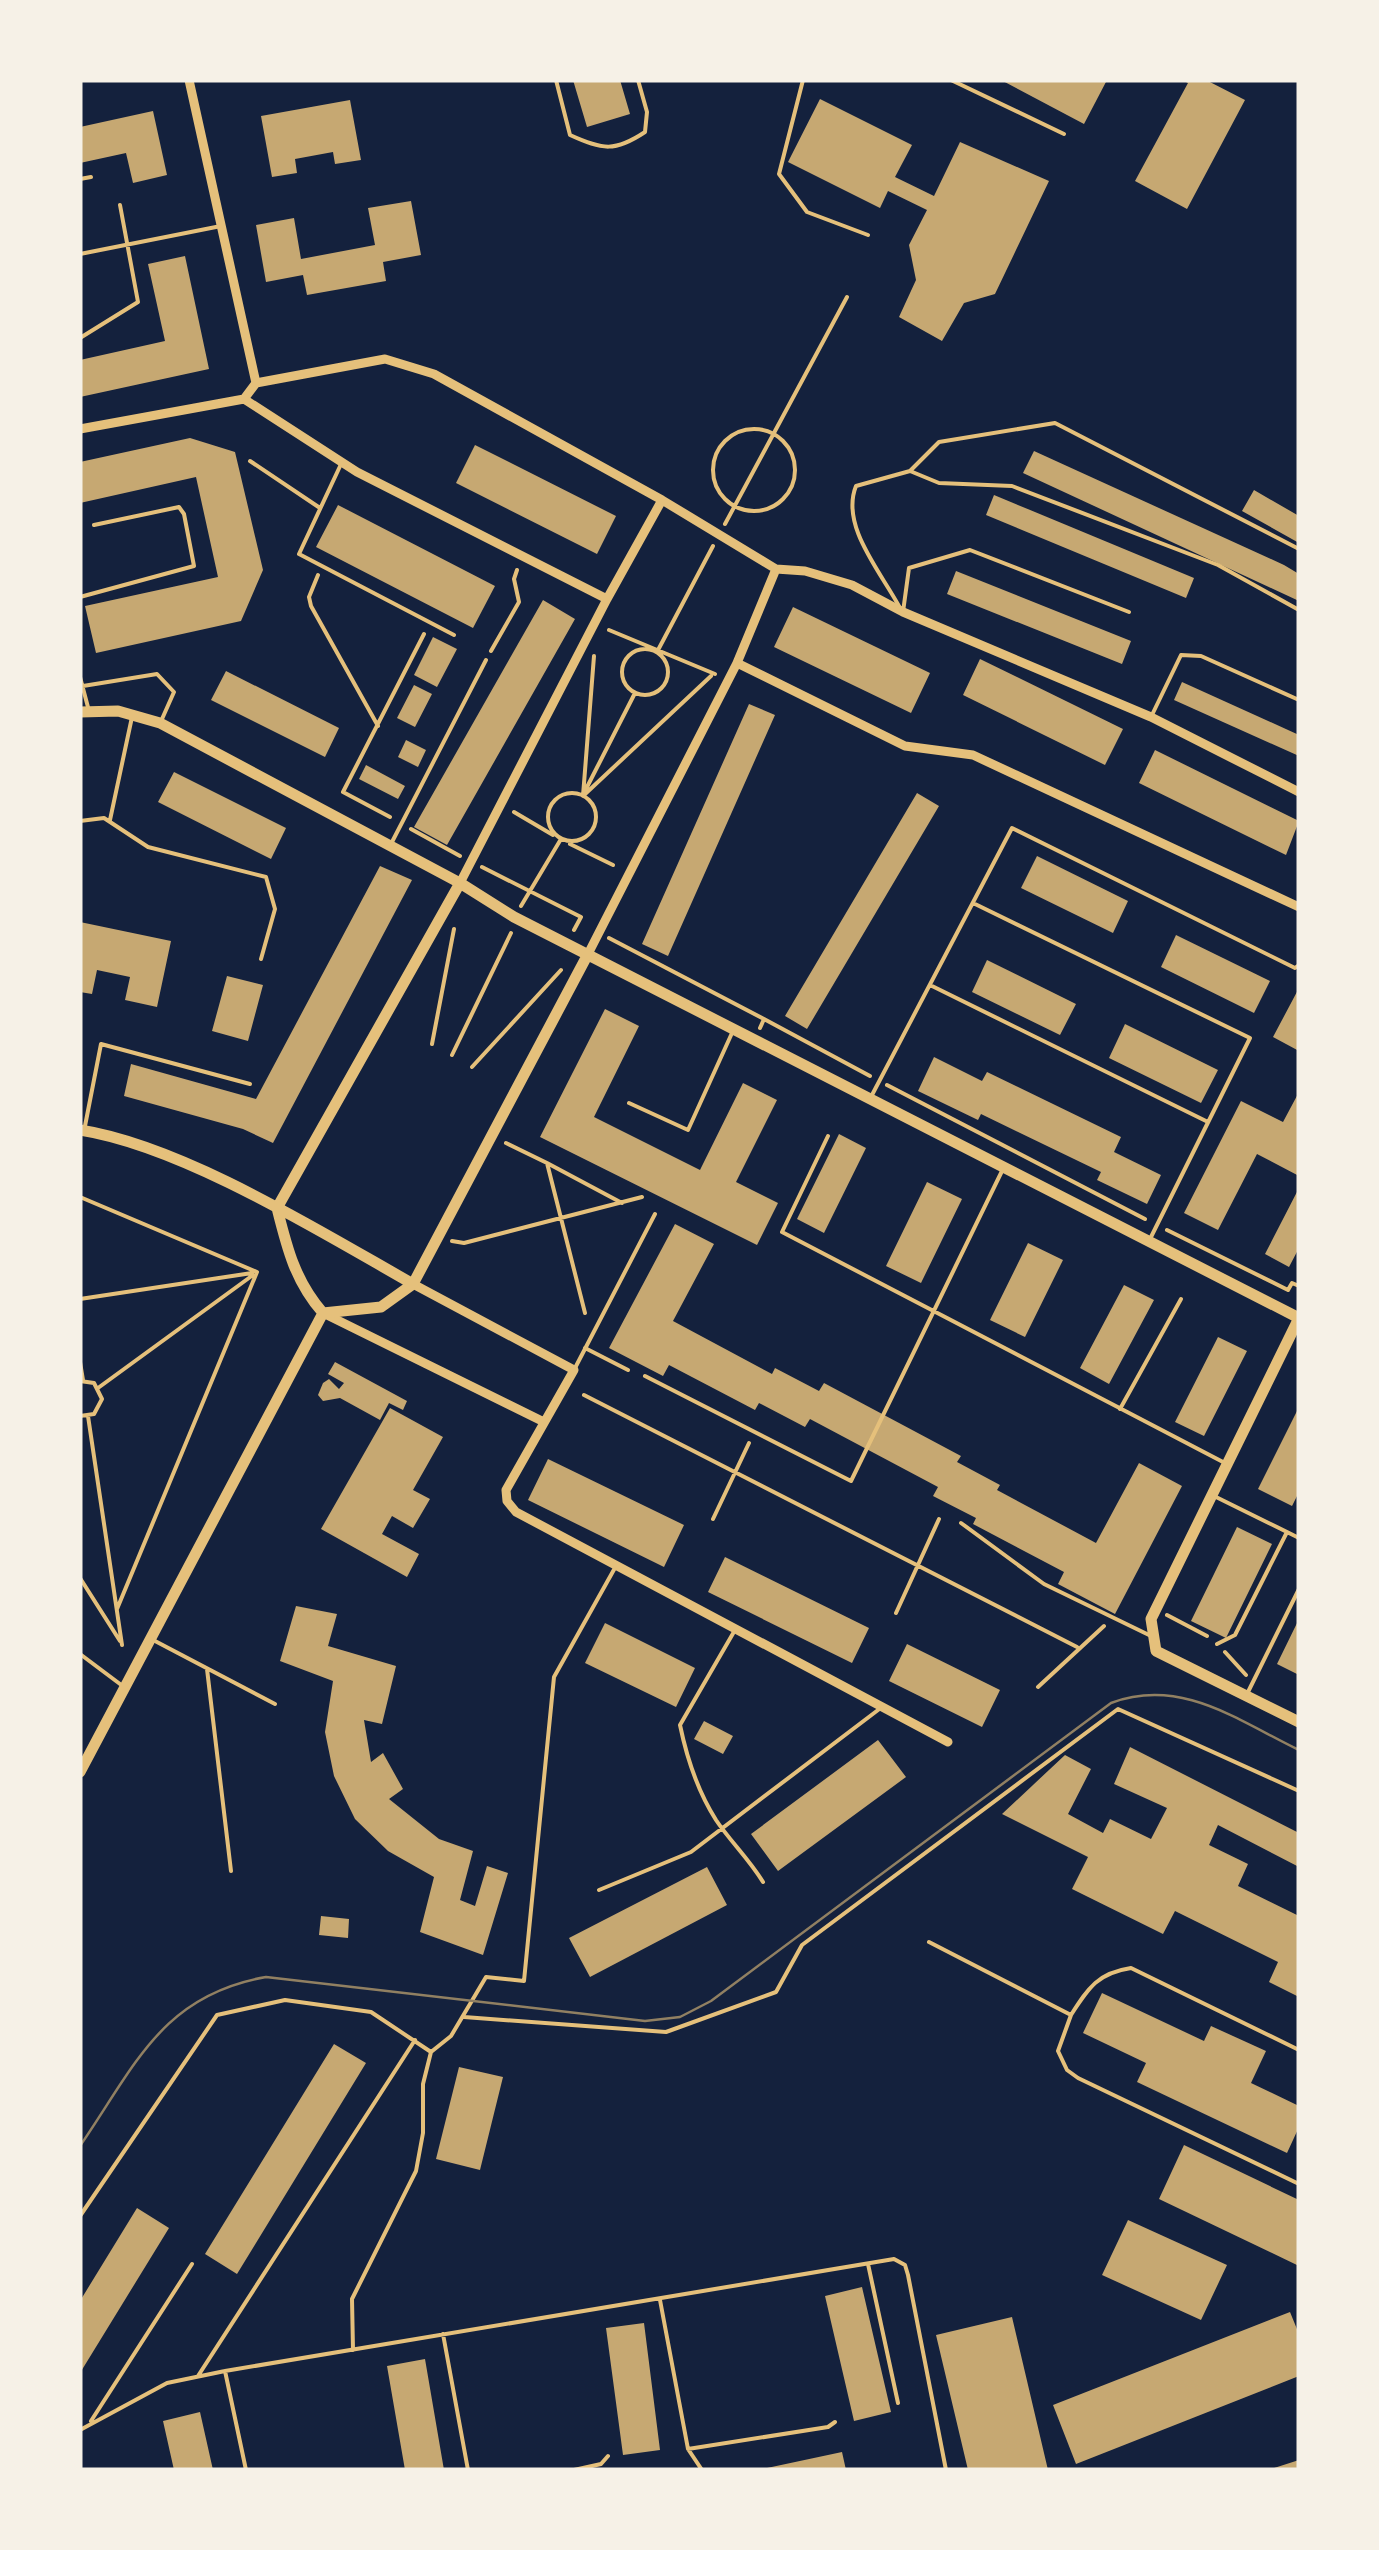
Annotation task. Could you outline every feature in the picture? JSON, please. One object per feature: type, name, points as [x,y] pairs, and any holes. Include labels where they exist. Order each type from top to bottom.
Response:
[{"type":"street","points":[[189,80],[256,383]]},
{"type":"street","points":[[80,429],[244,399],[256,383],[386,359],[434,374],[776,568],[805,571],[852,585],[903,612],[1151,717],[1299,792]]},
{"type":"street","points":[[244,399],[342,462],[607,599]]},
{"type":"street","points":[[544,1422],[323,1313],[304,1292],[290,1262],[278,1208],[460,883],[662,500]]},
{"type":"street","points":[[323,1313],[381,1308],[414,1284],[737,663],[776,568]]},
{"type":"street","points":[[737,663],[906,746],[973,755],[1299,907]]},
{"type":"street","points":[[85,712],[132,713],[160,723],[460,883],[514,917],[1299,1318],[1151,1619],[1156,1651],[1299,1722]]},
{"type":"street","points":[[82,1131],[150,1150],[278,1208],[574,1370],[506,1490],[507,1501],[516,1512],[948,1742]]},
{"type":"street","points":[[80,1772],[122,1686],[323,1313]]},
{"type":"lane","points":[[556,80],[570,135],[605,150],[621,148],[646,132],[648,112],[638,80]]},
{"type":"lane","points":[[803,80],[782,148],[780,174],[807,212],[868,235]]},
{"type":"lane","points":[[950,80],[1064,134]]},
{"type":"lane","points":[[80,179],[91,176]]},
{"type":"lane","points":[[80,338],[138,302],[120,205]]},
{"type":"lane","points":[[80,254],[221,226]]},
{"type":"lane","points":[[903,612],[851,519],[850,501],[856,486],[910,471],[939,442],[1056,423],[1299,549]]},
{"type":"lane","points":[[250,461],[320,508]]},
{"type":"lane","points":[[342,462],[300,554],[454,635]]},
{"type":"lane","points":[[910,471],[939,483],[1012,486],[1218,565],[1299,610]]},
{"type":"lane","points":[[80,597],[194,566],[184,514],[178,508],[94,525]]},
{"type":"lane","points":[[903,612],[909,568],[970,550],[1129,612]]},
{"type":"lane","points":[[1151,717],[1181,655],[1201,656],[1299,700]]},
{"type":"lane","points":[[390,846],[486,660]]},
{"type":"lane","points":[[82,686],[157,674],[174,692],[160,723]]},
{"type":"lane","points":[[80,677],[85,712]]},
{"type":"lane","points":[[110,820],[132,713]]},
{"type":"lane","points":[[80,820],[110,820],[148,847],[266,876],[275,909],[261,959]]},
{"type":"lane","points":[[870,1099],[1012,828],[1295,968],[1299,966]]},
{"type":"lane","points":[[973,903],[1250,1038],[1149,1242]]},
{"type":"lane","points":[[930,984],[1209,1122]]},
{"type":"lane","points":[[629,1104],[688,1130],[734,1029]]},
{"type":"lane","points":[[82,1131],[102,1044],[250,1084]]},
{"type":"lane","points":[[828,1136],[782,1232],[1227,1464]]},
{"type":"lane","points":[[645,1376],[851,1481],[1004,1167]]},
{"type":"lane","points":[[574,1370],[656,1214]]},
{"type":"lane","points":[[1120,1409],[1181,1299]]},
{"type":"lane","points":[[586,1348],[628,1370]]},
{"type":"lane","points":[[1212,1495],[1299,1538]]},
{"type":"lane","points":[[960,1523],[1044,1584],[1154,1637]]},
{"type":"lane","points":[[1217,1644],[1235,1636],[1286,1532]]},
{"type":"lane","points":[[353,2350],[352,2299],[416,2171],[423,2133],[423,2084],[432,2052],[464,2016],[486,1977],[524,1981],[554,1677],[616,1566]]},
{"type":"lane","points":[[1246,1696],[1296,1602],[1299,1589]]},
{"type":"lane","points":[[735,1629],[680,1725],[688,1766],[723,1828],[741,1846],[763,1882]]},
{"type":"lane","points":[[148,1638],[274,1704]]},
{"type":"lane","points":[[80,1654],[122,1686]]},
{"type":"lane","points":[[207,1669],[230,1871]]},
{"type":"lane","points":[[599,1890],[691,1852],[882,1707]]},
{"type":"lane","points":[[464,2016],[666,2032],[776,1992],[802,1945],[1118,1709],[1299,1791]]},
{"type":"lane","points":[[929,1942],[1071,2014]]},
{"type":"lane","points":[[1299,2050],[1131,1968],[1108,1972],[1092,1982],[1071,2014],[1058,2051],[1066,2070],[1296,2183],[1299,2170]]},
{"type":"lane","points":[[80,2216],[216,2015],[284,2000],[371,2012],[432,2052]]},
{"type":"lane","points":[[196,2379],[415,2040]]},
{"type":"lane","points":[[80,2430],[166,2383],[894,2259],[905,2265],[946,2470]]},
{"type":"lane","points":[[88,2425],[192,2264]]},
{"type":"lane","points":[[868,2264],[898,2403]]},
{"type":"lane","points":[[660,2300],[688,2449],[702,2470]]},
{"type":"lane","points":[[443,2334],[468,2470]]},
{"type":"lane","points":[[226,2371],[246,2470]]},
{"type":"lane","points":[[688,2449],[828,2427],[835,2422]]},
{"type":"lane","points":[[574,2470],[601,2464],[608,2456]]},
{"type":"path","points":[[657,652],[847,297]]},
{"type":"path","points":[[748,430],[772,436],[786,444],[794,455],[797,466],[791,491],[762,510],[736,503],[716,486],[712,473],[718,448],[733,434],[748,430]]},
{"type":"path","points":[[486,660],[519,602],[514,580],[522,556]]},
{"type":"path","points":[[322,566],[311,588],[311,606],[378,726]]},
{"type":"path","points":[[401,824],[344,792],[430,622]]},
{"type":"path","points":[[597,624],[713,675]]},
{"type":"path","points":[[583,796],[596,644]]},
{"type":"path","points":[[642,649],[657,652],[668,672],[664,686],[651,695],[635,693],[622,676],[625,662],[642,649]]},
{"type":"path","points":[[583,796],[713,675],[737,663]]},
{"type":"path","points":[[583,796],[635,693]]},
{"type":"path","points":[[566,794],[583,796],[594,806],[594,828],[583,839],[561,839],[550,827],[552,803],[566,794]]},
{"type":"path","points":[[505,808],[613,865]]},
{"type":"path","points":[[452,1055],[510,938],[514,917],[561,839]]},
{"type":"path","points":[[580,918],[599,932],[879,1081],[1288,1290]]},
{"type":"path","points":[[432,1044],[454,929]]},
{"type":"path","points":[[472,1066],[564,966]]},
{"type":"path","points":[[754,1040],[764,1019]]},
{"type":"path","points":[[491,1137],[622,1203]]},
{"type":"path","points":[[547,1163],[585,1313]]},
{"type":"path","points":[[80,1197],[257,1272]]},
{"type":"path","points":[[437,1239],[464,1243],[642,1197]]},
{"type":"path","points":[[80,1298],[257,1272]]},
{"type":"path","points":[[98,1388],[257,1272]]},
{"type":"path","points":[[117,1609],[257,1272]]},
{"type":"path","points":[[80,1362],[81,1380],[98,1388]]},
{"type":"path","points":[[80,1416],[88,1416],[100,1404],[98,1388]]},
{"type":"path","points":[[584,1395],[1077,1646]]},
{"type":"path","points":[[80,1578],[122,1645],[88,1416]]},
{"type":"path","points":[[712,1520],[754,1432]]},
{"type":"path","points":[[896,1613],[939,1519]]},
{"type":"path","points":[[1156,1609],[1217,1644],[1253,1682]]},
{"type":"path","points":[[1038,1687],[1077,1646],[1115,1618]]},
{"type":"building","points":[[573,80],[620,80],[630,114],[587,127]]},
{"type":"building","points":[[1001,80],[1107,80],[1084,124]]},
{"type":"building","points":[[1182,80],[1206,80],[1245,100],[1187,209],[1135,181],[1188,83]]},
{"type":"building","points":[[820,99],[912,145],[895,177],[934,196],[960,142],[1049,181],[995,294],[964,303],[942,341],[899,317],[916,280],[909,245],[927,210],[888,191],[880,208],[788,162]]},
{"type":"building","points":[[350,100],[361,160],[335,164],[333,152],[295,159],[297,173],[272,177],[261,116]]},
{"type":"building","points":[[153,111],[167,175],[133,183],[126,153],[80,163],[80,127]]},
{"type":"building","points":[[411,201],[421,255],[383,262],[386,281],[307,295],[303,275],[266,282],[256,225],[294,218],[301,259],[375,245],[368,208]]},
{"type":"building","points":[[185,256],[209,369],[80,397],[80,360],[165,341],[148,264]]},
{"type":"building","points":[[190,438],[235,452],[263,570],[241,621],[96,653],[85,606],[218,577],[196,477],[80,503],[80,462]]},
{"type":"building","points":[[475,445],[616,516],[597,554],[456,483]]},
{"type":"building","points":[[1034,451],[1284,565],[1299,574],[1299,601],[1023,473]]},
{"type":"building","points":[[1254,490],[1299,516],[1299,543],[1242,511]]},
{"type":"building","points":[[994,495],[1194,578],[1186,598],[986,515]]},
{"type":"building","points":[[338,505],[495,586],[473,628],[316,547]]},
{"type":"building","points":[[956,571],[1131,641],[1122,664],[947,594]]},
{"type":"building","points":[[543,600],[575,619],[447,845],[414,827]]},
{"type":"building","points":[[793,607],[930,673],[911,713],[774,647]]},
{"type":"building","points":[[433,637],[457,649],[437,687],[414,675]]},
{"type":"building","points":[[980,659],[1123,729],[1105,765],[963,695]]},
{"type":"building","points":[[226,671],[339,728],[325,757],[211,700]]},
{"type":"building","points":[[1182,682],[1299,735],[1299,756],[1174,700]]},
{"type":"building","points":[[414,685],[432,694],[415,727],[397,718]]},
{"type":"building","points":[[749,704],[775,715],[668,956],[642,944]]},
{"type":"building","points":[[406,740],[426,750],[418,767],[398,757]]},
{"type":"building","points":[[1155,750],[1299,821],[1286,855],[1139,783]]},
{"type":"building","points":[[366,765],[405,786],[398,799],[359,779]]},
{"type":"building","points":[[174,772],[286,828],[271,859],[158,802]]},
{"type":"building","points":[[917,793],[939,806],[807,1029],[785,1016]]},
{"type":"building","points":[[1037,856],[1128,901],[1113,933],[1021,888]]},
{"type":"building","points":[[380,866],[412,880],[273,1143],[243,1129],[124,1096],[131,1064],[256,1099]]},
{"type":"building","points":[[80,922],[171,941],[157,1007],[125,1000],[130,977],[97,970],[92,994],[80,992]]},
{"type":"building","points":[[1176,935],[1270,981],[1254,1013],[1161,967]]},
{"type":"building","points":[[987,960],[1076,1004],[1060,1035],[972,992]]},
{"type":"building","points":[[227,976],[263,985],[248,1041],[212,1031]]},
{"type":"building","points":[[1299,988],[1299,1051],[1273,1037]]},
{"type":"building","points":[[605,1009],[639,1026],[594,1117],[700,1170],[743,1083],[777,1100],[736,1182],[778,1203],[757,1245],[540,1137]]},
{"type":"building","points":[[1125,1024],[1218,1070],[1201,1103],[1109,1058]]},
{"type":"building","points":[[934,1057],[982,1081],[987,1072],[1121,1137],[1114,1152],[1161,1175],[1147,1204],[1097,1180],[1101,1172],[981,1114],[978,1120],[918,1091]]},
{"type":"building","points":[[1299,1092],[1299,1176],[1257,1154],[1218,1230],[1184,1213],[1241,1101],[1283,1122]]},
{"type":"building","points":[[839,1134],[866,1148],[824,1233],[797,1219]]},
{"type":"building","points":[[927,1182],[962,1199],[921,1283],[886,1266]]},
{"type":"building","points":[[1299,1188],[1299,1248],[1289,1267],[1265,1254]]},
{"type":"building","points":[[675,1224],[714,1244],[673,1321],[772,1374],[775,1368],[819,1391],[824,1383],[961,1456],[957,1462],[1000,1485],[997,1490],[1096,1543],[1139,1463],[1182,1486],[1115,1614],[1058,1584],[1064,1572],[973,1524],[976,1518],[933,1496],[938,1487],[810,1419],[805,1427],[759,1403],[755,1410],[669,1365],[663,1376],[609,1348]]},
{"type":"building","points":[[1028,1243],[1063,1260],[1025,1337],[990,1320]]},
{"type":"building","points":[[1124,1285],[1154,1300],[1109,1384],[1080,1368]]},
{"type":"building","points":[[1218,1337],[1247,1351],[1204,1436],[1175,1422]]},
{"type":"building","points":[[335,1362],[407,1401],[403,1410],[389,1403],[380,1420],[340,1398],[323,1401],[318,1395],[323,1383],[329,1379],[339,1389],[344,1383],[328,1374]]},
{"type":"building","points":[[1299,1407],[1299,1492],[1292,1506],[1258,1489]]},
{"type":"building","points":[[390,1408],[443,1437],[413,1490],[430,1499],[413,1528],[392,1516],[382,1534],[419,1554],[407,1577],[321,1529]]},
{"type":"building","points":[[548,1459],[684,1525],[664,1567],[528,1500]]},
{"type":"building","points":[[1237,1527],[1272,1544],[1226,1638],[1191,1621]]},
{"type":"building","points":[[725,1557],[869,1628],[852,1663],[708,1592]]},
{"type":"building","points":[[296,1606],[337,1614],[328,1646],[396,1666],[382,1724],[364,1720],[371,1762],[383,1753],[403,1789],[389,1799],[439,1839],[473,1851],[460,1900],[475,1906],[487,1866],[508,1873],[483,1955],[420,1932],[434,1877],[388,1851],[355,1819],[334,1776],[325,1732],[333,1681],[280,1661]]},
{"type":"building","points":[[1299,1619],[1299,1675],[1277,1664]]},
{"type":"building","points":[[605,1623],[695,1668],[676,1707],[585,1663]]},
{"type":"building","points":[[907,1644],[1000,1690],[982,1727],[889,1681]]},
{"type":"building","points":[[704,1721],[733,1736],[723,1754],[694,1739]]},
{"type":"building","points":[[878,1740],[906,1777],[778,1871],[751,1834]]},
{"type":"building","points":[[1130,1747],[1299,1833],[1299,1867],[1218,1825],[1209,1845],[1248,1864],[1238,1886],[1299,1916],[1299,1997],[1269,1982],[1278,1962],[1175,1911],[1163,1934],[1072,1889],[1088,1857],[1002,1814],[1065,1755],[1091,1769],[1068,1814],[1103,1833],[1110,1819],[1151,1839],[1167,1808],[1114,1784]]},
{"type":"building","points":[[707,1867],[727,1905],[590,1977],[569,1938]]},
{"type":"building","points":[[321,1916],[349,1919],[348,1938],[319,1935]]},
{"type":"building","points":[[1102,1993],[1204,2041],[1211,2026],[1266,2051],[1251,2083],[1299,2106],[1299,2127],[1287,2153],[1137,2082],[1146,2063],[1083,2033]]},
{"type":"building","points":[[334,2044],[366,2063],[237,2274],[205,2254]]},
{"type":"building","points":[[459,2067],[503,2077],[480,2170],[436,2159]]},
{"type":"building","points":[[1184,2145],[1299,2200],[1299,2266],[1159,2199]]},
{"type":"building","points":[[137,2208],[169,2228],[80,2373],[80,2301]]},
{"type":"building","points":[[1128,2220],[1227,2265],[1201,2320],[1102,2275]]},
{"type":"building","points":[[862,2287],[891,2412],[854,2421],[825,2296]]},
{"type":"building","points":[[1290,2312],[1299,2334],[1299,2376],[1076,2464],[1053,2405]]},
{"type":"building","points":[[1012,2317],[1048,2470],[968,2470],[936,2335]]},
{"type":"building","points":[[644,2323],[660,2450],[623,2455],[606,2328]]},
{"type":"building","points":[[425,2359],[444,2470],[405,2470],[387,2366]]},
{"type":"building","points":[[200,2412],[213,2470],[174,2470],[163,2421]]},
{"type":"building","points":[[842,2452],[846,2470],[767,2470],[767,2468]]},
{"type":"building","points":[[1299,2460],[1299,2470],[1271,2469]]},
{"type":"tram line","points":[[80,2146],[155,2038],[176,2017],[230,1986],[266,1977],[645,2021],[680,2017],[711,2001],[1111,1703],[1137,1696],[1185,1699],[1231,1715],[1299,1750]]}]
